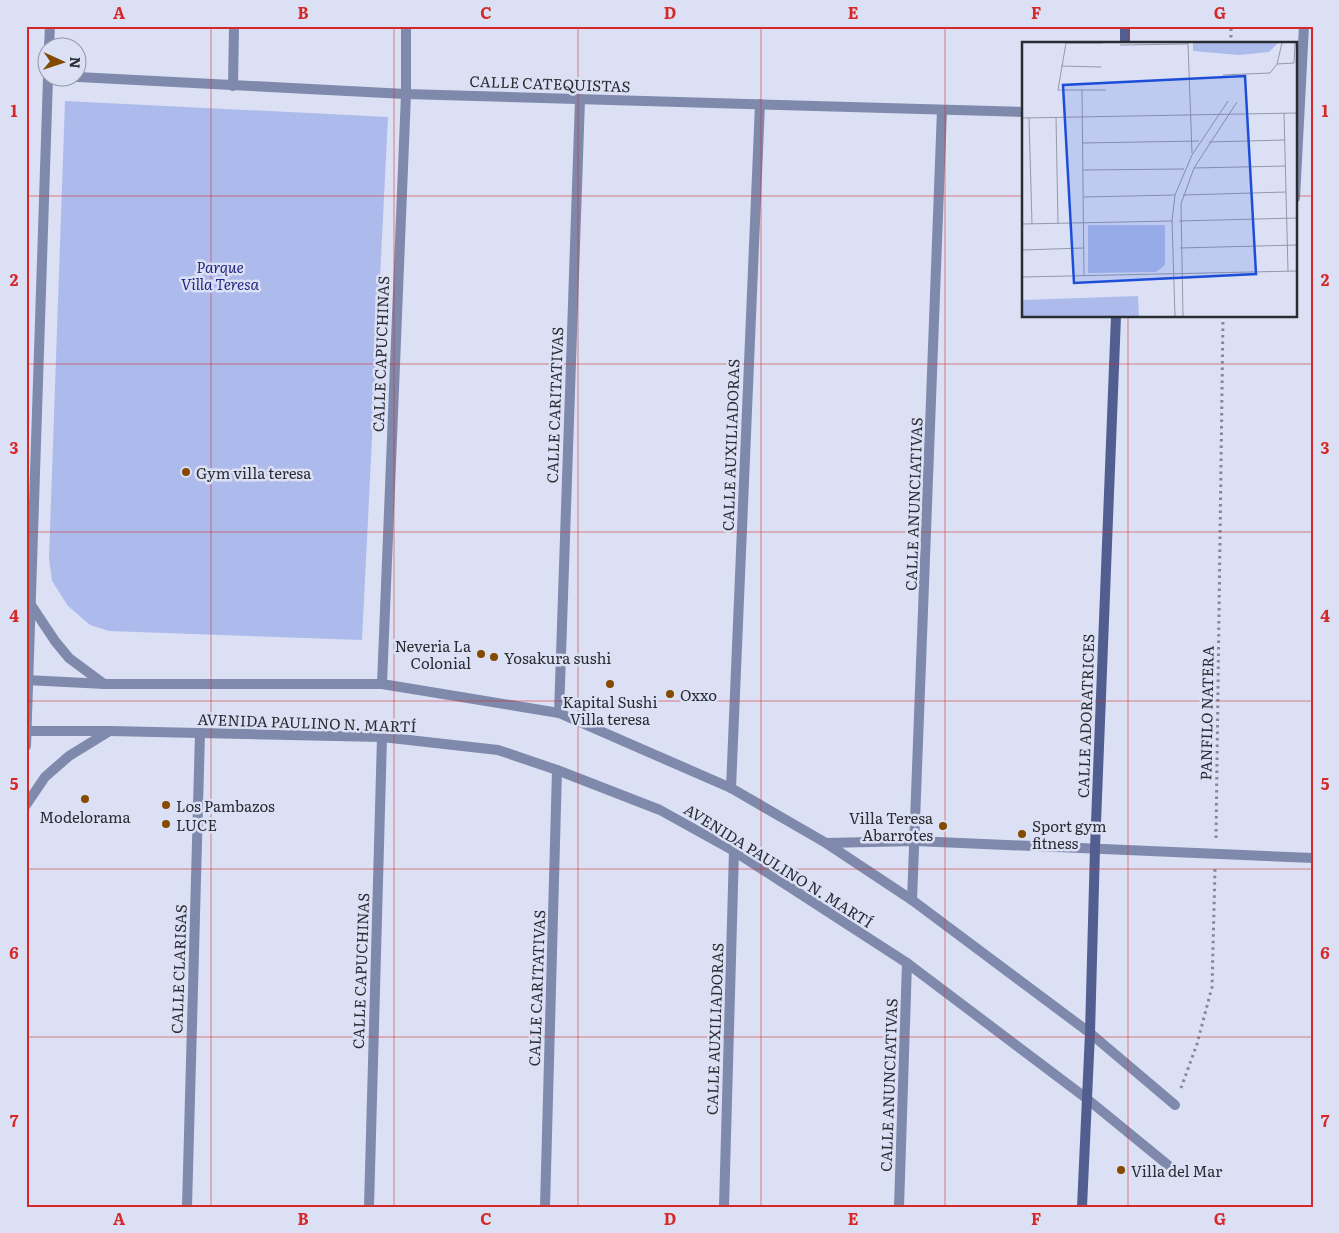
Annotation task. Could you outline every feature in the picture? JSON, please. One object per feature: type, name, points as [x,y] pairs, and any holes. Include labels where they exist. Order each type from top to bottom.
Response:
[{"type":"street","points":[[233,86],[234,26]]},
{"type":"street","name":"CALLE CAPUCHINAS","points":[[382,684],[406,94],[406,26]]},
{"type":"street","points":[[1125,26],[1125,42]]},
{"type":"street","points":[[1296,161],[1304,26]]},
{"type":"street","name":"CALLE CATEQUISTAS","points":[[88,78],[406,94],[1022,112]]},
{"type":"street","points":[[26,746],[48,88]]},
{"type":"street","name":"CALLE CARITATIVAS","points":[[559,712],[580,99]]},
{"type":"street","name":"CALLE AUXILIADORAS","points":[[731,788],[760,104]]},
{"type":"street","name":"CALLE ANUNCIATIVAS","points":[[912,900],[942,110]]},
{"type":"street","name":"CALLE ADORATRICES","points":[[1082,1207],[1116,318]]},
{"type":"street","points":[[31,605],[69,658],[105,684]]},
{"type":"street","points":[[27,680],[105,684],[382,684],[559,712],[731,788],[826,843],[912,900],[1090,1033],[1175,1104]]},
{"type":"street","name":"AVENIDA PAULINO N. MARTÍ","points":[[27,731],[200,732],[382,737],[498,750],[557,770],[660,810],[734,851],[907,963],[1086,1098],[1168,1165]]},
{"type":"street","points":[[26,805],[45,777],[69,756],[109,731]]},
{"type":"street","name":"CALLE CLARISAS","points":[[187,1207],[200,732]]},
{"type":"street","name":"CALLE CAPUCHINAS","points":[[369,1207],[382,737]]},
{"type":"street","name":"CALLE CARITATIVAS","points":[[545,1207],[557,770]]},
{"type":"street","points":[[826,843],[915,842],[1313,858]]},
{"type":"street","name":"CALLE AUXILIADORAS","points":[[724,1207],[734,851]]},
{"type":"street","name":"CALLE ANUNCIATIVAS","points":[[899,1207],[907,963]]},
{"type":"path","points":[[1231,26],[1231,42]]},
{"type":"path","name":"PANFILO NATERA","points":[[1175,1104],[1197,1044],[1212,987],[1223,318]]},
{"type":"green space","name":"Parque Villa Teresa","points":[[65,101],[388,117],[362,640],[109,631],[90,625],[68,606],[52,581],[49,558]]},
{"type":"place","name":"Gym villa teresa","points":[[186,472]]},
{"type":"place","name":"Neveria La Colonial","points":[[481,654]]},
{"type":"place","name":"Yosakura sushi","points":[[494,657]]},
{"type":"place","name":"Kapital Sushi Villa teresa","points":[[610,684]]},
{"type":"place","name":"Oxxo","points":[[670,694]]},
{"type":"place","name":"Modelorama","points":[[85,799]]},
{"type":"place","name":"Los Pambazos","points":[[166,805]]},
{"type":"place","name":"LUCE","points":[[166,824]]},
{"type":"place","name":"Villa Teresa Abarrotes","points":[[943,826]]},
{"type":"place","name":"Sport gym fitness","points":[[1022,834]]},
{"type":"place","name":"Villa del Mar","points":[[1121,1170]]}]
